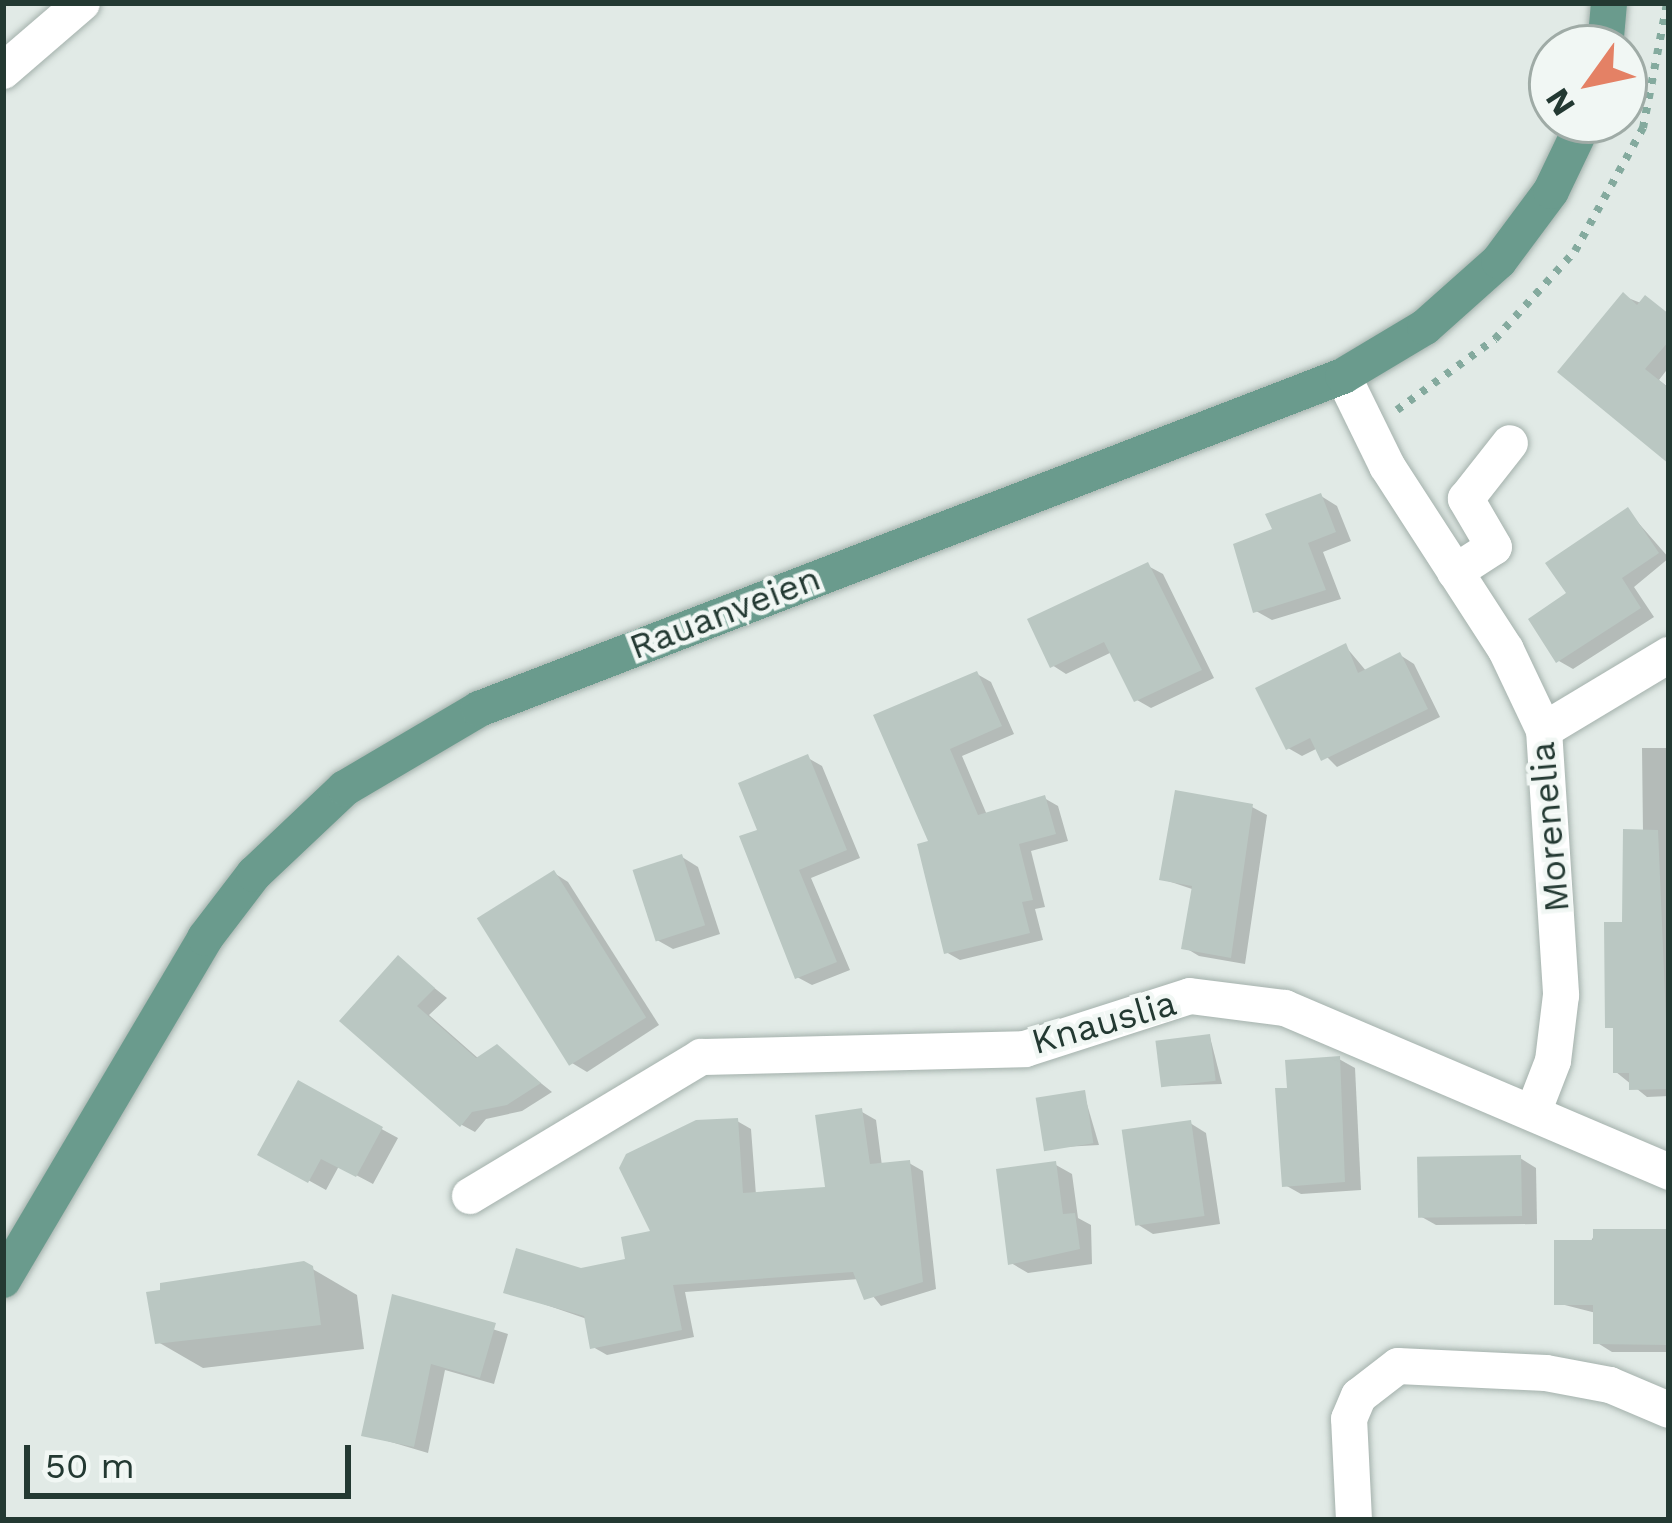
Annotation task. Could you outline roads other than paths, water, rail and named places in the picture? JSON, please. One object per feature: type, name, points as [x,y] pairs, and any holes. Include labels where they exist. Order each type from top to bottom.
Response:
[{"type":"main road","name":"Rauanveien","points":[[3,1280],[205,938],[254,874],[379,764],[499,700],[1343,376],[1425,327],[1499,261],[1551,191],[1574,144]]},
{"type":"street","points":[[3,71],[82,3]]},
{"type":"street","name":"Morenelia","points":[[1343,376],[1387,466],[1455,572],[1544,730],[1562,995],[1553,1061],[1534,1110]]},
{"type":"street","points":[[1455,572],[1494,547],[1466,499],[1510,443]]},
{"type":"street","points":[[1544,730],[1669,656]]},
{"type":"street","name":"Knauslia","points":[[470,1196],[701,1058],[1025,1048],[1190,997],[1285,1008],[1534,1110],[1669,1172]]},
{"type":"street","points":[[1354,1520],[1349,1419],[1359,1396],[1398,1366],[1546,1373],[1610,1385],[1669,1410]]}]
